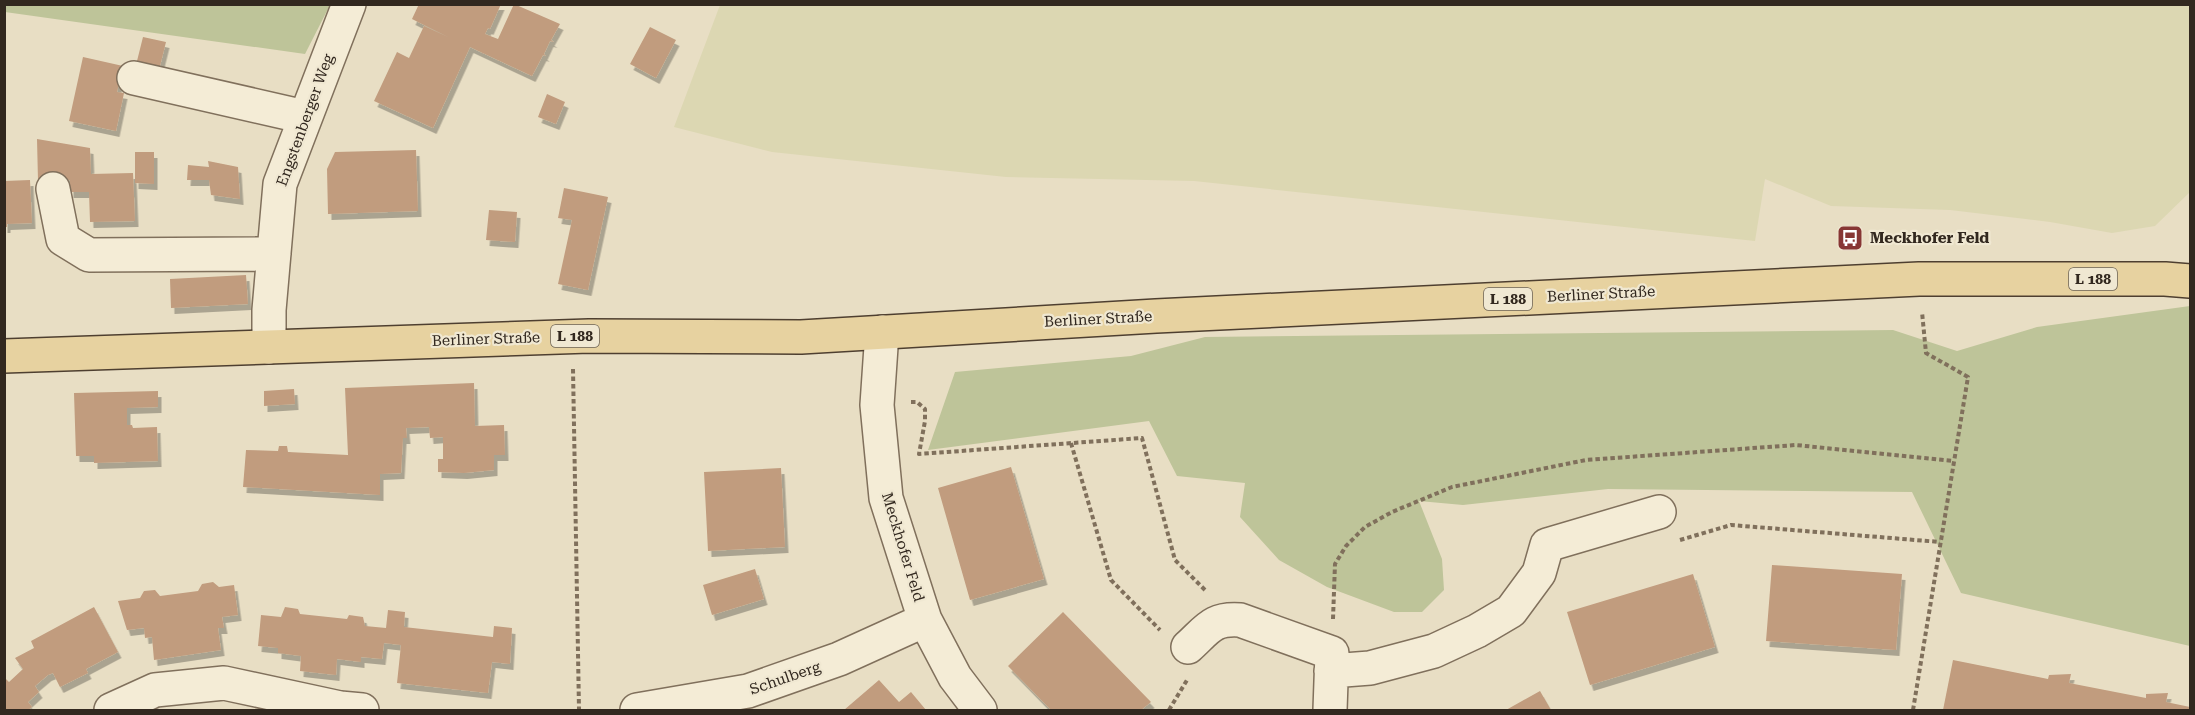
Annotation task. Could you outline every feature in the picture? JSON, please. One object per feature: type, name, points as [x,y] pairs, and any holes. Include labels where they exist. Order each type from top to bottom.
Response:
[{"type":"main road","name":"Berliner Straße","points":[[4,356],[573,336],[801,337],[1919,279],[2190,281]]},
{"type":"street","name":"Engstenberger Weg","points":[[269,347],[269,310],[280,183],[349,4]]},
{"type":"street","points":[[134,78],[305,117]]},
{"type":"street","points":[[53,189],[63,239],[89,255],[274,254]]},
{"type":"street","name":"Meckhofer Feld","points":[[882,332],[878,405],[886,498],[925,620],[955,677],[980,711]]},
{"type":"street","points":[[1331,671],[1370,668],[1434,651],[1477,631],[1510,611],[1539,573],[1547,545],[1659,512]]},
{"type":"street","points":[[1181,652],[1212,625],[1224,619],[1240,620],[1332,653],[1330,711]]},
{"type":"street","name":"Schulberg","points":[[637,711],[748,691],[839,659],[925,620]]},
{"type":"street","points":[[111,711],[155,690],[224,683],[362,711]]},
{"type":"path","points":[[1913,711],[1968,377],[1926,353],[1919,279]]},
{"type":"path","points":[[573,336],[579,711]]},
{"type":"path","points":[[878,405],[917,402],[921,404],[925,410],[926,421],[919,454],[1142,438],[1175,560],[1218,603],[1224,619]]},
{"type":"path","points":[[1071,443],[1111,580],[1181,652],[1169,711]]},
{"type":"path","points":[[1334,582],[1335,564],[1346,546],[1365,527],[1392,512],[1452,487],[1523,472],[1586,460],[1796,445],[1953,461]]},
{"type":"path","points":[[1677,541],[1731,525],[1940,542]]},
{"type":"shaded area","points":[[720,5],[2190,5],[2190,192],[2155,226],[2112,233],[2050,222],[1950,210],[1831,206],[1765,179],[1755,241],[1194,181],[1006,177],[772,152],[674,127]]},
{"type":"green space","points":[[5,4],[330,5],[305,54],[5,12]]},
{"type":"green space","points":[[2190,306],[2190,646],[1961,593],[1912,492],[1608,489],[1463,505],[1419,501],[1442,559],[1444,590],[1422,612],[1394,612],[1327,587],[1279,560],[1240,517],[1245,483],[1177,476],[1149,421],[928,450],[955,372],[1131,356],[1205,337],[1893,330],[1957,351],[2037,327]]},
{"type":"building","points":[[419,4],[501,4],[490,29],[488,28],[485,34],[498,39],[514,4],[560,24],[551,40],[554,42],[550,41],[544,54],[546,56],[543,55],[532,76],[470,47],[433,128],[374,101],[397,52],[409,58],[424,26],[448,37],[412,19]]},
{"type":"building","points":[[650,27],[676,40],[656,78],[630,64]]},
{"type":"building","points":[[143,37],[166,42],[158,74],[135,69]]},
{"type":"building","points":[[83,57],[123,66],[117,92],[124,93],[116,131],[69,121]]},
{"type":"building","points":[[547,94],[565,102],[556,124],[538,117]]},
{"type":"building","points":[[37,139],[90,148],[91,174],[133,173],[135,221],[90,222],[89,192],[70,192],[70,180],[38,181]]},
{"type":"building","points":[[416,150],[418,211],[328,214],[327,169],[335,152]]},
{"type":"building","points":[[135,152],[154,152],[154,184],[135,183]]},
{"type":"building","points":[[208,161],[238,167],[240,199],[211,195],[209,180],[187,180],[188,165],[209,167]]},
{"type":"building","points":[[30,180],[32,223],[7,224],[7,227],[4,227],[4,181]]},
{"type":"building","points":[[564,188],[608,197],[588,290],[558,284],[572,220],[558,218]]},
{"type":"building","points":[[489,210],[517,212],[515,242],[486,240]]},
{"type":"building","points":[[246,275],[248,304],[171,308],[170,279]]},
{"type":"building","points":[[474,383],[475,426],[504,425],[505,455],[494,455],[494,470],[464,473],[438,472],[438,459],[443,459],[443,437],[430,438],[429,427],[406,428],[407,438],[403,438],[401,473],[380,474],[380,495],[243,487],[246,450],[278,451],[279,446],[287,446],[288,452],[348,455],[345,388]]},
{"type":"building","points":[[294,389],[295,404],[264,406],[264,391]]},
{"type":"building","points":[[158,391],[158,407],[127,408],[127,425],[132,425],[133,428],[157,427],[158,461],[94,463],[94,456],[76,456],[74,393]]},
{"type":"building","points":[[1011,467],[1044,579],[970,600],[938,488]]},
{"type":"building","points":[[781,468],[785,547],[708,551],[704,472]]},
{"type":"building","points":[[1772,565],[1902,574],[1896,650],[1766,641]]},
{"type":"building","points":[[755,569],[764,599],[712,615],[703,585]]},
{"type":"building","points":[[1693,574],[1715,647],[1590,685],[1567,612]]},
{"type":"building","points":[[213,582],[219,587],[234,585],[238,615],[222,617],[224,628],[218,628],[221,650],[154,660],[152,637],[145,638],[144,628],[127,630],[118,601],[140,598],[144,591],[155,590],[160,596],[198,591],[202,584]]},
{"type":"building","points":[[94,607],[118,652],[86,669],[88,673],[60,687],[53,673],[48,675],[35,686],[39,692],[28,702],[32,707],[28,710],[4,710],[4,677],[9,682],[23,669],[15,658],[34,648],[31,641]]},
{"type":"building","points":[[285,607],[298,609],[300,614],[347,619],[349,615],[363,617],[365,626],[386,628],[388,610],[405,612],[404,627],[493,637],[494,626],[512,628],[510,664],[492,662],[488,693],[397,683],[401,645],[384,643],[382,659],[361,657],[361,662],[337,659],[336,675],[300,671],[301,656],[278,653],[278,648],[258,646],[261,615],[281,617]]},
{"type":"building","points":[[1063,612],[1151,702],[1141,710],[1051,710],[1008,666]]},
{"type":"building","points":[[1953,660],[2048,679],[2049,675],[2071,674],[2069,683],[2146,698],[2146,694],[2168,693],[2166,702],[2190,707],[2190,710],[1943,710]]},
{"type":"building","points":[[879,680],[899,702],[911,692],[926,710],[844,710]]},
{"type":"building","points":[[1540,691],[1551,710],[1506,710]]},
{"type":"place","name":"Meckhofer Feld","points":[[1850,238]]}]
